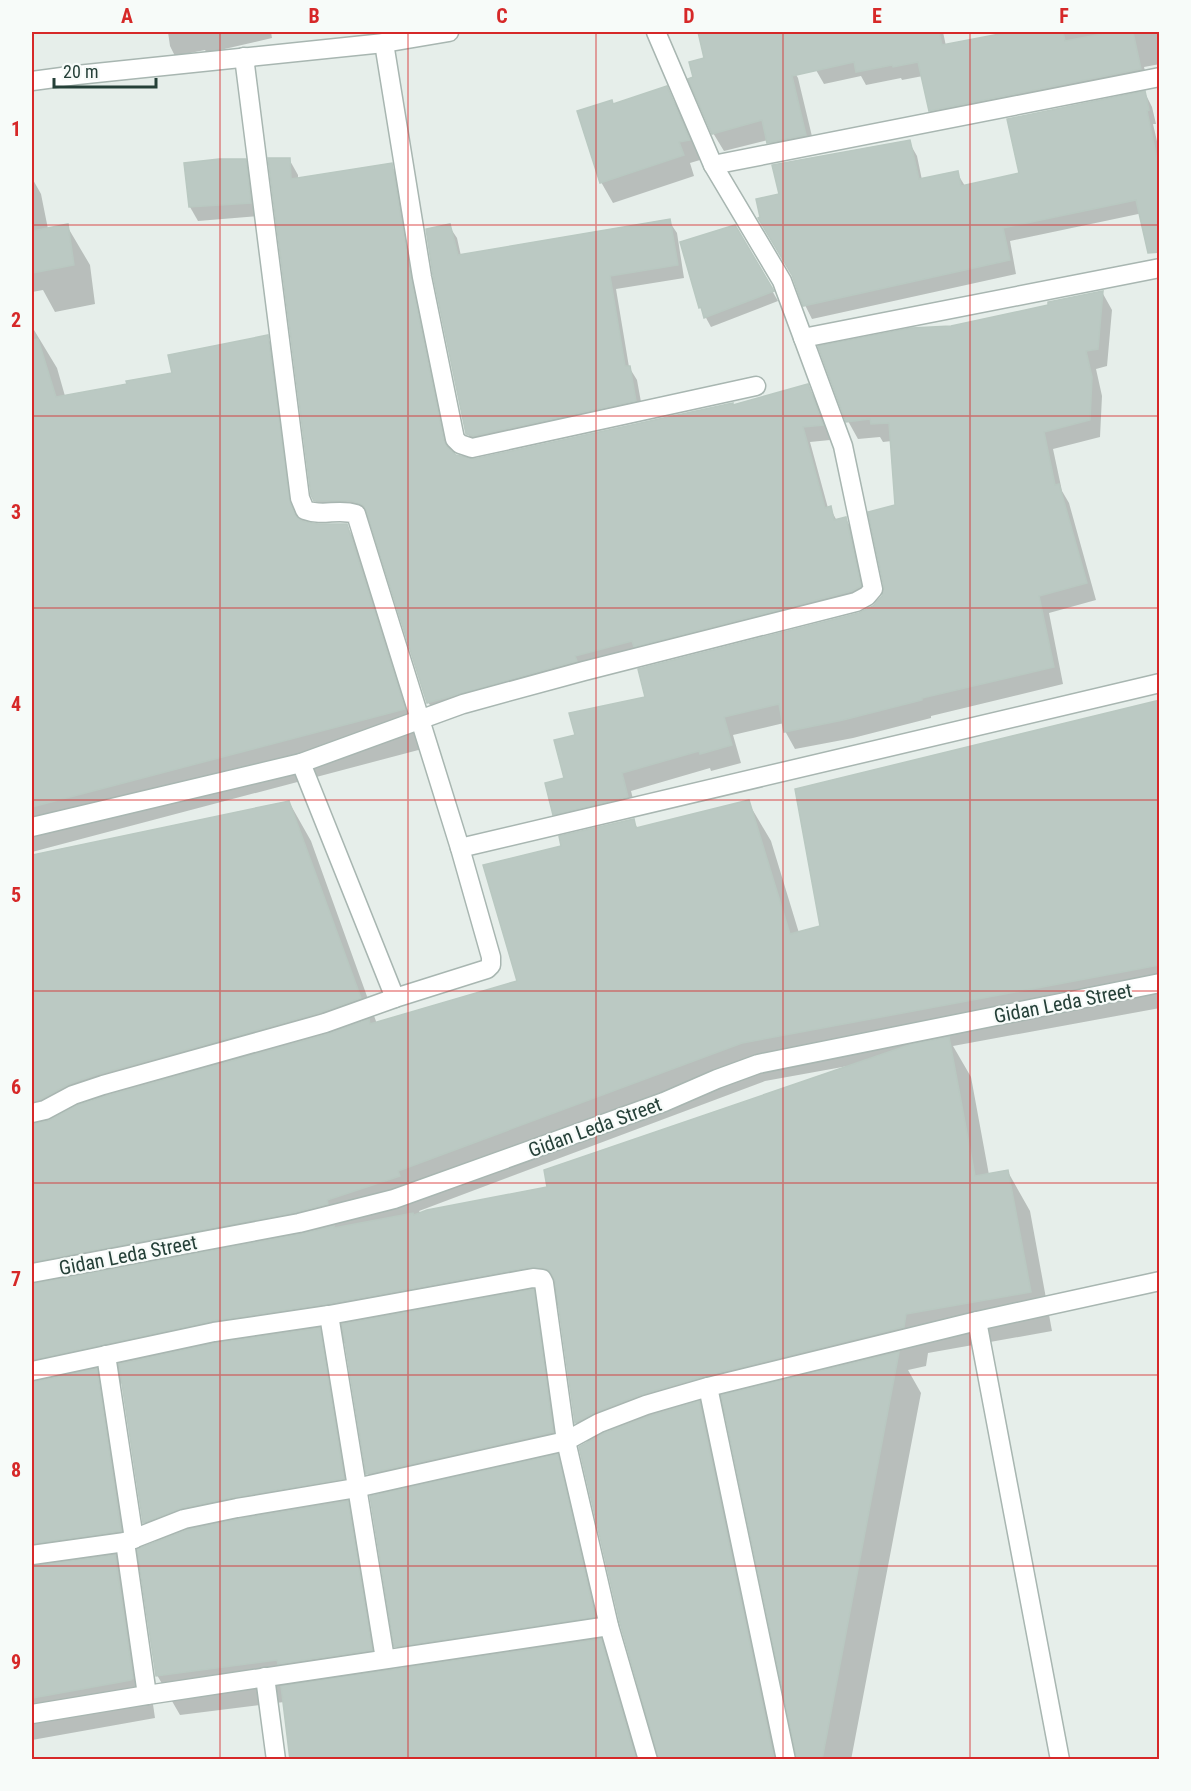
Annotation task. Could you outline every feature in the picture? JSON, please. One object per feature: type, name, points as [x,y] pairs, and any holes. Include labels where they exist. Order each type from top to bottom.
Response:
[{"type":"street","points":[[32,81],[384,43],[449,32]]},
{"type":"street","points":[[32,827],[301,763],[463,704],[674,647],[856,602],[867,596],[873,589],[843,446],[782,281],[713,165],[656,32]]},
{"type":"street","points":[[384,43],[422,277],[454,439],[471,448],[756,386]]},
{"type":"street","points":[[32,1113],[45,1110],[73,1095],[103,1085],[325,1023],[488,969],[492,957],[356,514],[346,511],[316,514],[305,510],[300,498],[244,57]]},
{"type":"street","points":[[713,165],[1160,76]]},
{"type":"street","points":[[803,338],[1160,268]]},
{"type":"street","points":[[460,848],[1160,682]]},
{"type":"street","points":[[301,763],[395,998]]},
{"type":"street","name":"Gidan Leda Street","points":[[32,1273],[299,1223],[394,1199],[664,1102],[758,1064],[1160,983]]},
{"type":"street","points":[[32,1371],[214,1332],[329,1315],[533,1278],[542,1279],[566,1441],[609,1626],[648,1760]]},
{"type":"street","points":[[32,1555],[130,1540],[184,1519],[356,1488],[566,1441],[599,1423],[646,1405],[708,1387],[977,1321],[1160,1281]]},
{"type":"street","points":[[329,1315],[385,1659]]},
{"type":"street","points":[[977,1321],[1060,1760]]},
{"type":"street","points":[[106,1355],[147,1695]]},
{"type":"street","points":[[708,1387],[786,1760]]},
{"type":"street","points":[[32,1714],[609,1626]]},
{"type":"street","points":[[265,1677],[276,1760]]},
{"type":"building","points":[[698,32],[939,32],[942,45],[1010,32],[1063,32],[1065,41],[1112,32],[1133,32],[1141,69],[929,111],[918,62],[856,72],[854,62],[792,76],[806,135],[767,143],[762,120],[712,134],[688,79],[693,77],[689,62],[704,58]]},
{"type":"building","points":[[667,86],[690,140],[679,142],[684,155],[600,183],[577,111],[612,100],[613,104]]},
{"type":"building","points":[[1145,91],[1160,174],[1160,252],[1148,253],[1136,200],[1003,228],[1010,260],[803,306],[792,275],[758,218],[760,217],[756,199],[779,194],[772,165],[910,140],[919,179],[958,171],[961,186],[1019,173],[1007,119]]},
{"type":"building","points":[[268,158],[290,158],[291,179],[392,163],[411,279],[444,441],[456,455],[474,459],[733,403],[733,405],[808,384],[823,425],[803,427],[825,508],[831,506],[834,520],[846,517],[861,586],[852,591],[634,647],[632,641],[575,656],[577,661],[427,703],[366,510],[363,505],[352,501],[314,501],[311,495]]},
{"type":"building","points":[[246,159],[251,203],[189,207],[184,163]]},
{"type":"building","points":[[670,219],[678,265],[610,276],[625,366],[630,366],[636,401],[473,436],[466,434],[433,275],[426,229],[450,224],[458,255]]},
{"type":"building","points":[[68,224],[74,265],[32,273],[32,231]]},
{"type":"building","points":[[735,225],[774,291],[704,318],[680,242]]},
{"type":"building","points":[[1103,291],[1098,349],[1086,351],[1092,377],[1090,420],[1044,432],[1055,485],[1059,484],[1087,583],[1039,596],[1054,667],[922,698],[922,700],[843,720],[784,732],[779,704],[724,717],[732,745],[700,754],[699,751],[622,773],[628,797],[553,815],[545,783],[564,778],[554,740],[575,735],[569,713],[645,697],[638,669],[859,613],[873,606],[882,596],[884,587],[868,512],[895,505],[889,423],[871,424],[870,419],[846,422],[818,346],[911,328],[951,326]]},
{"type":"building","points":[[268,335],[290,502],[295,515],[302,521],[318,524],[347,524],[405,709],[32,807],[32,340],[38,339],[56,397],[172,373],[168,355]]},
{"type":"building","points":[[1160,700],[1160,965],[742,1043],[398,1171],[400,1176],[327,1200],[328,1204],[297,1212],[32,1262],[32,1124],[48,1121],[77,1105],[106,1096],[328,1034],[369,1019],[370,1024],[517,981],[483,865],[561,846],[559,836],[634,819],[636,828],[749,800],[790,934],[820,926],[795,789]]},
{"type":"building","points":[[289,801],[361,998],[322,1012],[99,1074],[69,1084],[32,1102],[32,855]]},
{"type":"building","points":[[949,1037],[975,1176],[1008,1170],[1031,1292],[906,1314],[904,1327],[705,1376],[643,1394],[595,1412],[575,1423],[555,1281],[549,1270],[543,1268],[531,1267],[327,1304],[212,1321],[32,1360],[32,1284],[334,1226],[334,1228],[413,1213],[414,1215],[427,1210],[547,1187],[544,1170],[912,1044]]},
{"type":"building","points":[[534,1289],[553,1432],[366,1474],[342,1324]]},
{"type":"building","points":[[320,1328],[344,1479],[182,1508],[143,1523],[119,1364],[216,1343]]},
{"type":"building","points":[[899,1352],[822,1760],[797,1760],[721,1395]]},
{"type":"building","points":[[97,1369],[121,1531],[32,1544],[32,1382]]},
{"type":"building","points":[[699,1401],[774,1760],[659,1760],[620,1623],[579,1447],[604,1433]]},
{"type":"building","points":[[558,1454],[595,1617],[394,1647],[370,1496]]},
{"type":"building","points":[[348,1501],[372,1650],[278,1664],[277,1660],[156,1676],[137,1549],[187,1530]]},
{"type":"building","points":[[115,1555],[133,1678],[32,1698],[32,1566]]},
{"type":"building","points":[[601,1639],[636,1760],[290,1760],[281,1686]]}]
